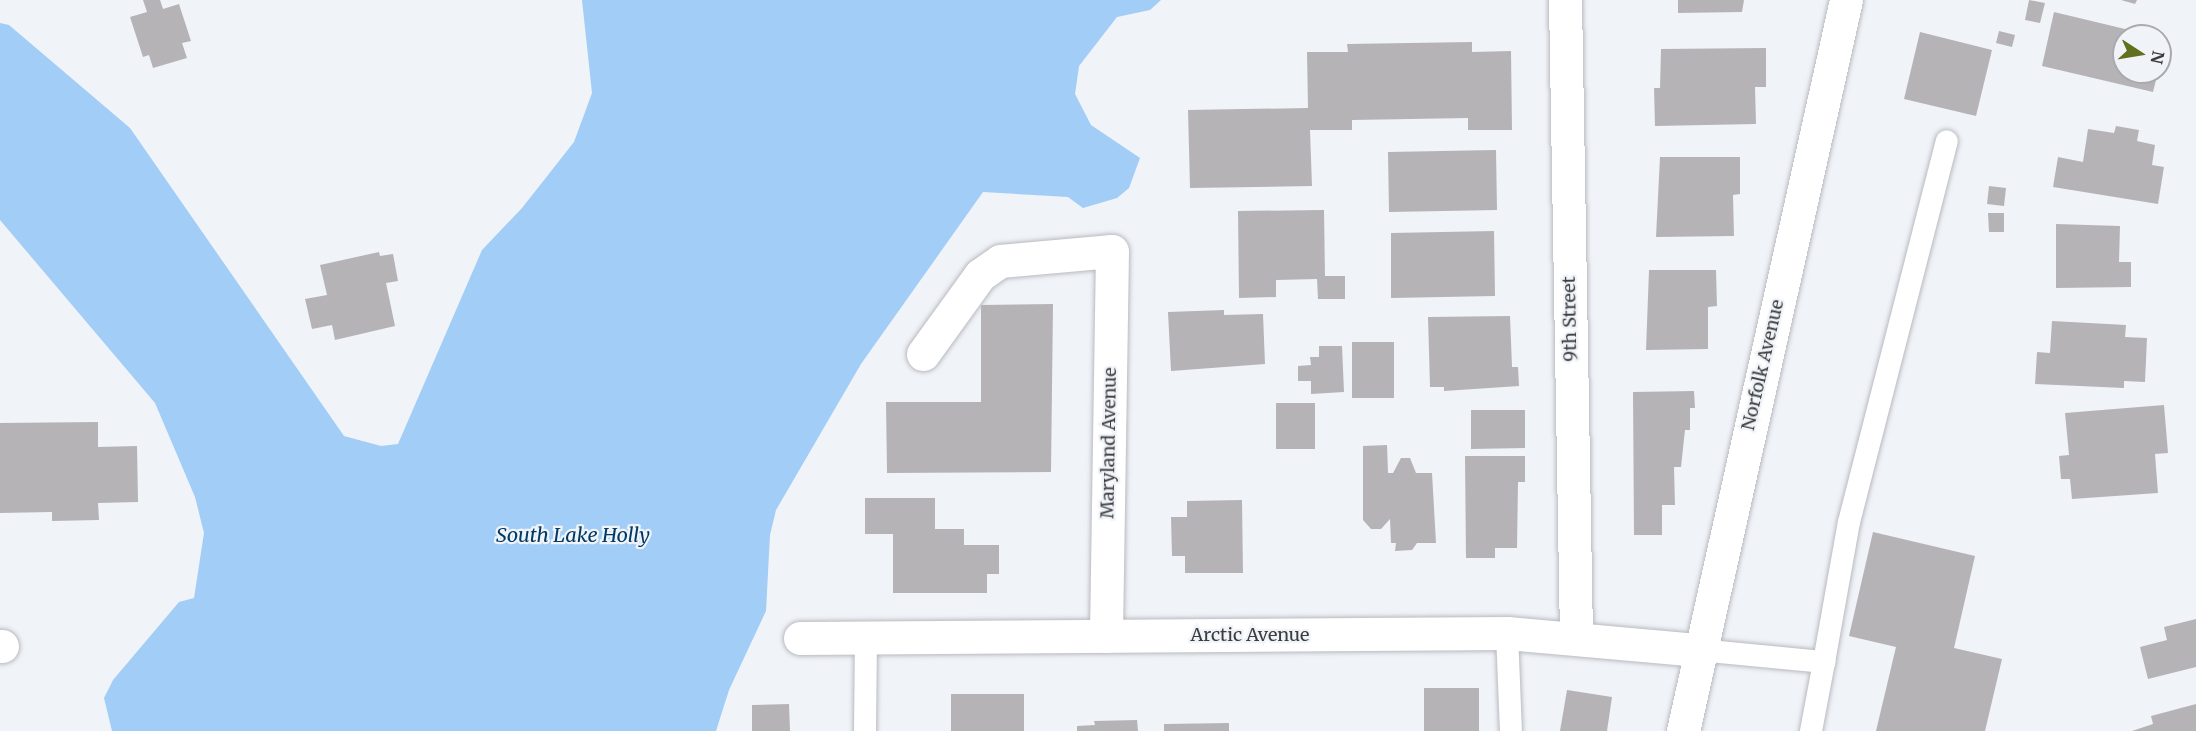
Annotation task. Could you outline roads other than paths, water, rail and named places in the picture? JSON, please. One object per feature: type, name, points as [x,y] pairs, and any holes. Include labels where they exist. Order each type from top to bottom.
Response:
[{"type":"street","name":"9th Street","points":[[1565,0],[1576,637]]},
{"type":"street","name":"Norfolk Avenue","points":[[1683,731],[1699,650],[1846,0]]},
{"type":"street","name":"Maryland Avenue","points":[[923,354],[980,275],[1000,261],[1112,251],[1106,636]]},
{"type":"street","name":"Arctic Avenue","points":[[800,638],[1508,633],[1576,637],[1699,650]]},
{"type":"lane","points":[[1811,731],[1850,522],[1947,141]]},
{"type":"lane","points":[[1508,633],[1511,731]]},
{"type":"lane","points":[[865,731],[866,638]]},
{"type":"lane","points":[[1699,650],[1824,662]]},
{"type":"water","name":"South Lake Holly","points":[[582,0],[1161,0],[1150,10],[1117,17],[1079,66],[1075,94],[1091,125],[1140,158],[1129,188],[1117,198],[1083,208],[1068,197],[983,192],[861,364],[776,510],[770,535],[766,611],[729,690],[716,731],[112,731],[104,698],[113,680],[179,602],[194,598],[204,533],[195,497],[155,403],[0,220],[0,23],[9,25],[130,128],[344,436],[381,446],[398,444],[482,250],[522,208],[574,142],[592,93]]}]
